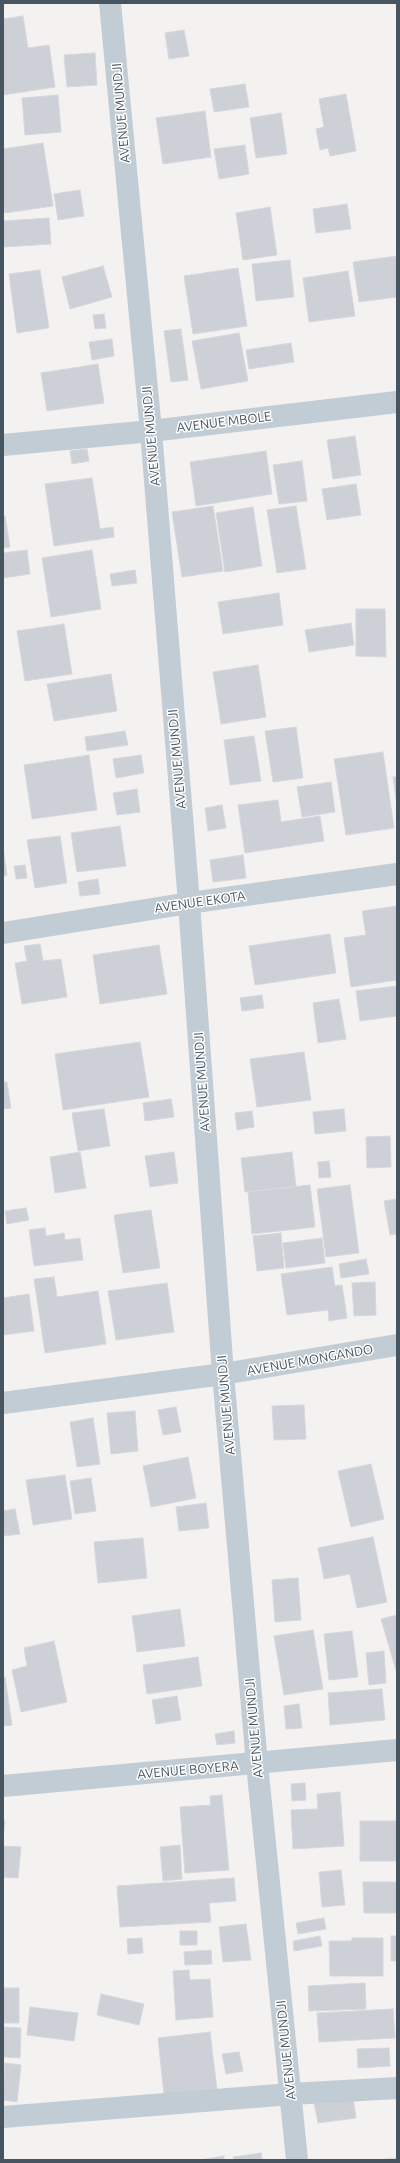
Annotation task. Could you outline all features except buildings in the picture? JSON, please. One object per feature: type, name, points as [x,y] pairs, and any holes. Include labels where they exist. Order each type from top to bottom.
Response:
[{"type":"street","name":"AVENUE MUNDJI","points":[[110,3],[151,430],[189,903],[223,1374],[258,1764],[297,2160]]},
{"type":"street","name":"AVENUE MBOLE","points":[[3,445],[397,402]]},
{"type":"street","name":"AVENUE EKOTA","points":[[3,933],[189,903],[397,874]]},
{"type":"street","name":"AVENUE MONGANDO","points":[[3,1402],[223,1374],[397,1345]]},
{"type":"street","name":"AVENUE BOYERA","points":[[3,1786],[258,1764],[397,1750]]},
{"type":"street","points":[[3,2117],[291,2094],[397,2088]]}]
